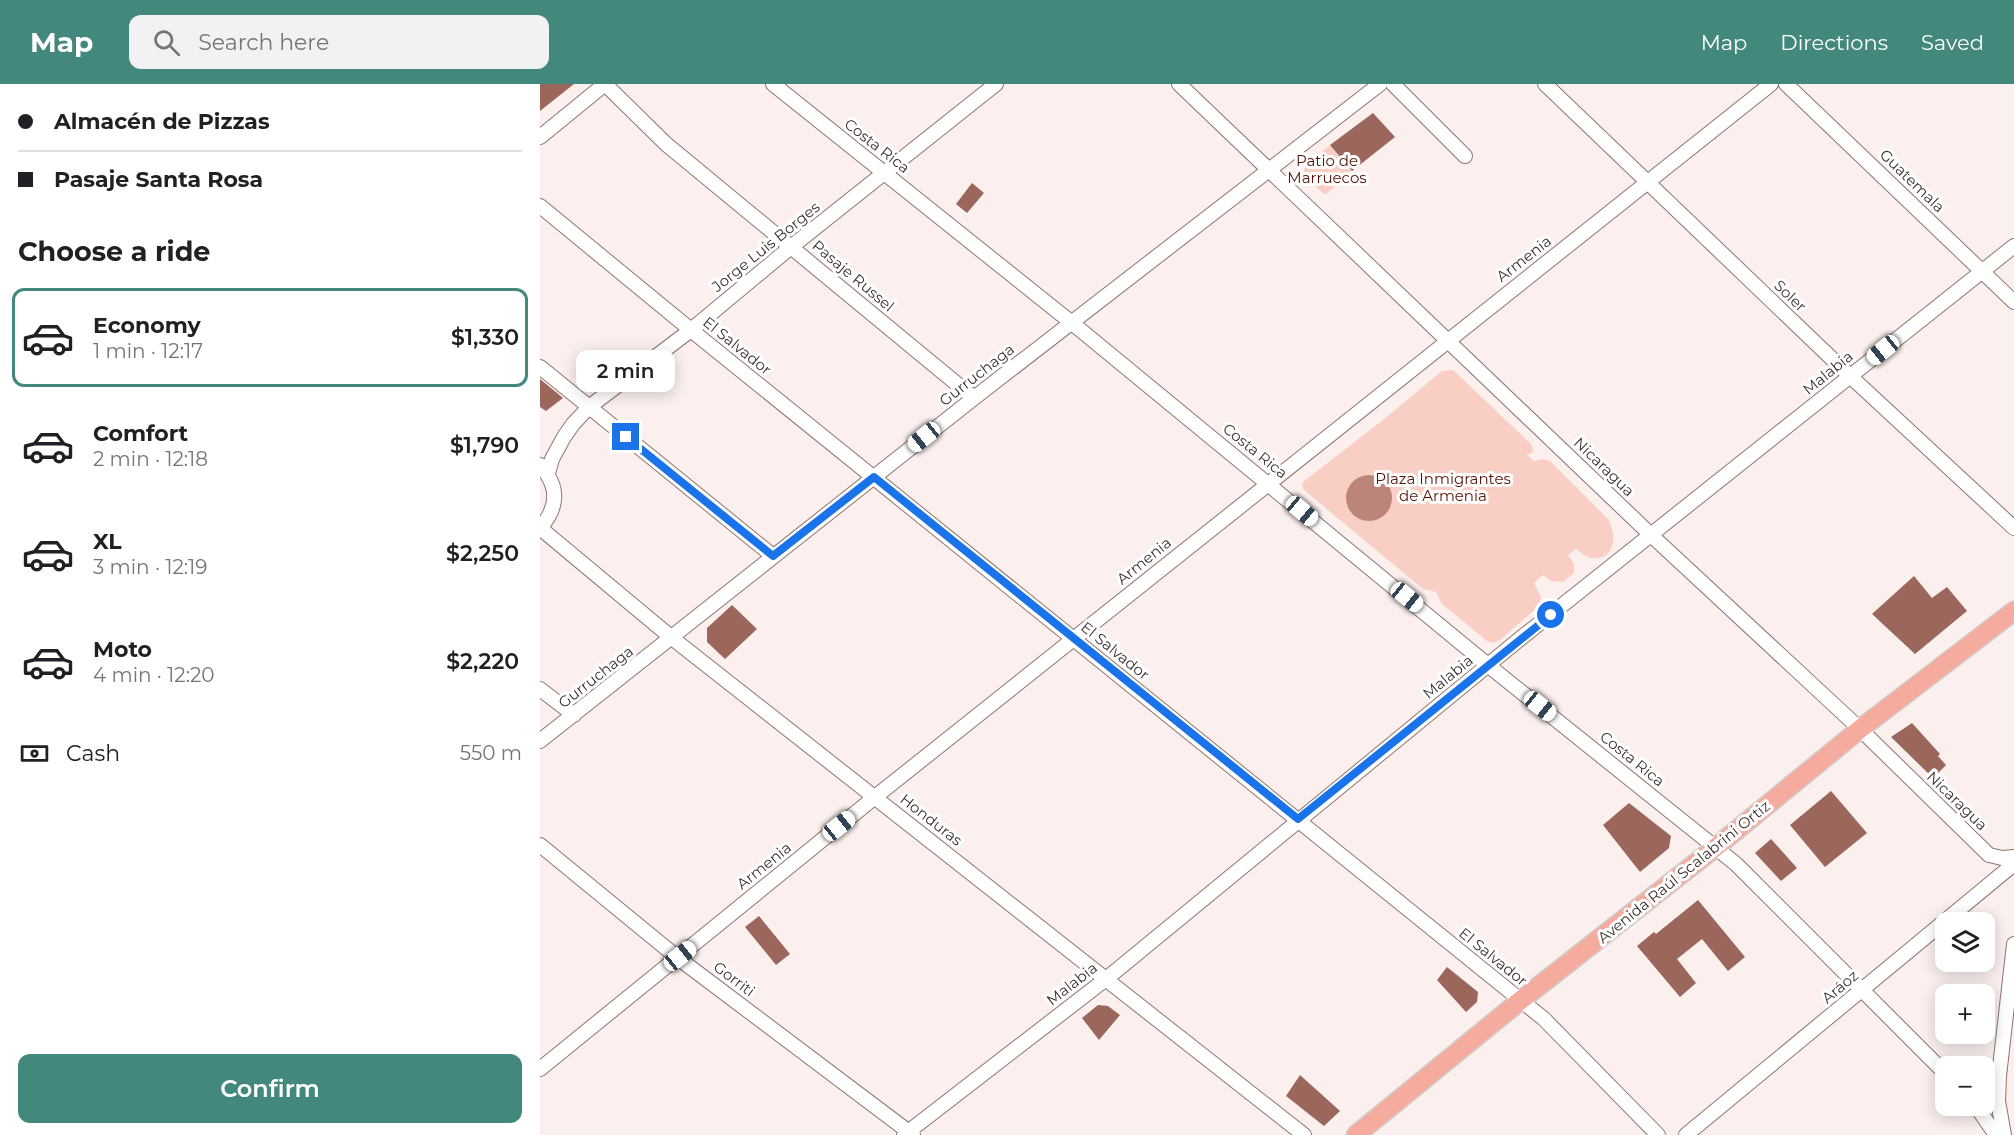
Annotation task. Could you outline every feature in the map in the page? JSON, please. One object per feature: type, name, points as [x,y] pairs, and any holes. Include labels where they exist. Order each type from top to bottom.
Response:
[{"type":"main road","name":"Avenida Raúl Scalabrini Ortiz","points":[[1356,1135],[1860,729],[2014,611]]},
{"type":"street","points":[[540,137],[605,84]]},
{"type":"street","name":"Pasaje Russel","points":[[605,84],[666,144],[974,398]]},
{"type":"street","name":"Costa Rica","points":[[773,84],[1072,323],[1489,666],[1716,847],[1736,864],[1935,1063]]},
{"type":"street","name":"Jorge Luis Borges","points":[[544,469],[573,424],[589,407],[691,330],[791,247],[996,84]]},
{"type":"street","name":"Nicaragua","points":[[1179,84],[1651,535],[1860,729],[1989,855],[2002,858],[2014,857]]},
{"type":"street","name":"Gurruchaga","points":[[540,741],[974,398],[1380,84]]},
{"type":"street","points":[[1394,84],[1465,156]]},
{"type":"street","name":"Soler","points":[[1545,84],[1850,376],[2014,528]]},
{"type":"street","name":"Armenia","points":[[540,1069],[875,797],[1771,84]]},
{"type":"street","name":"Guatemala","points":[[1786,84],[2014,303]]},
{"type":"street","name":"El Salvador","points":[[540,206],[1544,1019],[1658,1135]]},
{"type":"street","name":"Malabia","points":[[908,1134],[1106,979],[1298,819],[2014,246]]},
{"type":"street","points":[[540,367],[773,556]]},
{"type":"street","points":[[540,528],[553,509],[554,486],[544,469]]},
{"type":"street","name":"Honduras","points":[[540,528],[672,638],[1304,1135]]},
{"type":"street","points":[[540,689],[574,715]]},
{"type":"street","name":"Gorriti","points":[[540,845],[678,958],[908,1134]]},
{"type":"street","name":"Aráoz","points":[[1686,1135],[2014,864]]},
{"type":"street","points":[[2004,1135],[1998,1101],[1999,1076],[2014,944]]},
{"type":"street","points":[[1983,1116],[1996,1135]]},
{"type":"green space","name":"Patio de Marruecos","points":[[1330,145],[1351,171],[1325,195],[1303,175],[1305,167]]},
{"type":"green space","name":"Plaza Inmigrantes de Armenia","points":[[1453,370],[1532,445],[1533,452],[1527,455],[1534,461],[1543,459],[1550,461],[1608,519],[1613,531],[1612,544],[1606,555],[1590,558],[1576,549],[1568,555],[1574,564],[1574,573],[1563,582],[1551,581],[1543,575],[1534,583],[1541,597],[1539,606],[1494,643],[1487,641],[1441,603],[1436,592],[1423,589],[1304,490],[1302,485],[1304,481],[1442,371]]},
{"type":"shaded area","points":[[1369,475],[1378,476],[1385,482],[1391,489],[1391,507],[1385,514],[1378,520],[1369,521],[1360,520],[1353,514],[1347,507],[1346,498],[1347,489],[1353,482],[1360,476]]},
{"type":"building","points":[[540,84],[574,84],[540,111]]},
{"type":"building","points":[[1373,113],[1395,137],[1352,171],[1330,145]]},
{"type":"building","points":[[972,183],[984,193],[967,213],[956,204]]},
{"type":"building","points":[[540,379],[563,398],[546,411],[540,407]]},
{"type":"building","points":[[1914,576],[1932,598],[1947,587],[1967,611],[1915,654],[1872,614]]},
{"type":"building","points":[[732,605],[757,629],[725,659],[707,642],[707,628]]},
{"type":"building","points":[[1912,723],[1940,754],[1938,756],[1946,765],[1933,778],[1891,737]]},
{"type":"building","points":[[1831,791],[1867,833],[1825,867],[1790,825]]},
{"type":"building","points":[[1629,803],[1671,836],[1669,848],[1640,872],[1603,825]]},
{"type":"building","points":[[1771,839],[1797,868],[1781,881],[1755,853]]},
{"type":"building","points":[[1698,900],[1745,957],[1728,971],[1702,939],[1677,959],[1696,983],[1680,997],[1637,946],[1654,932],[1656,934]]},
{"type":"building","points":[[759,916],[790,954],[776,965],[745,927]]},
{"type":"building","points":[[1447,967],[1478,992],[1477,1002],[1466,1012],[1437,980]]},
{"type":"building","points":[[1098,1005],[1108,1006],[1120,1015],[1099,1040],[1082,1018]]},
{"type":"building","points":[[1300,1075],[1340,1111],[1324,1126],[1286,1096]]},
{"type":"route","points":[[626,437],[773,556],[874,477],[1298,819],[1551,615]]}]
